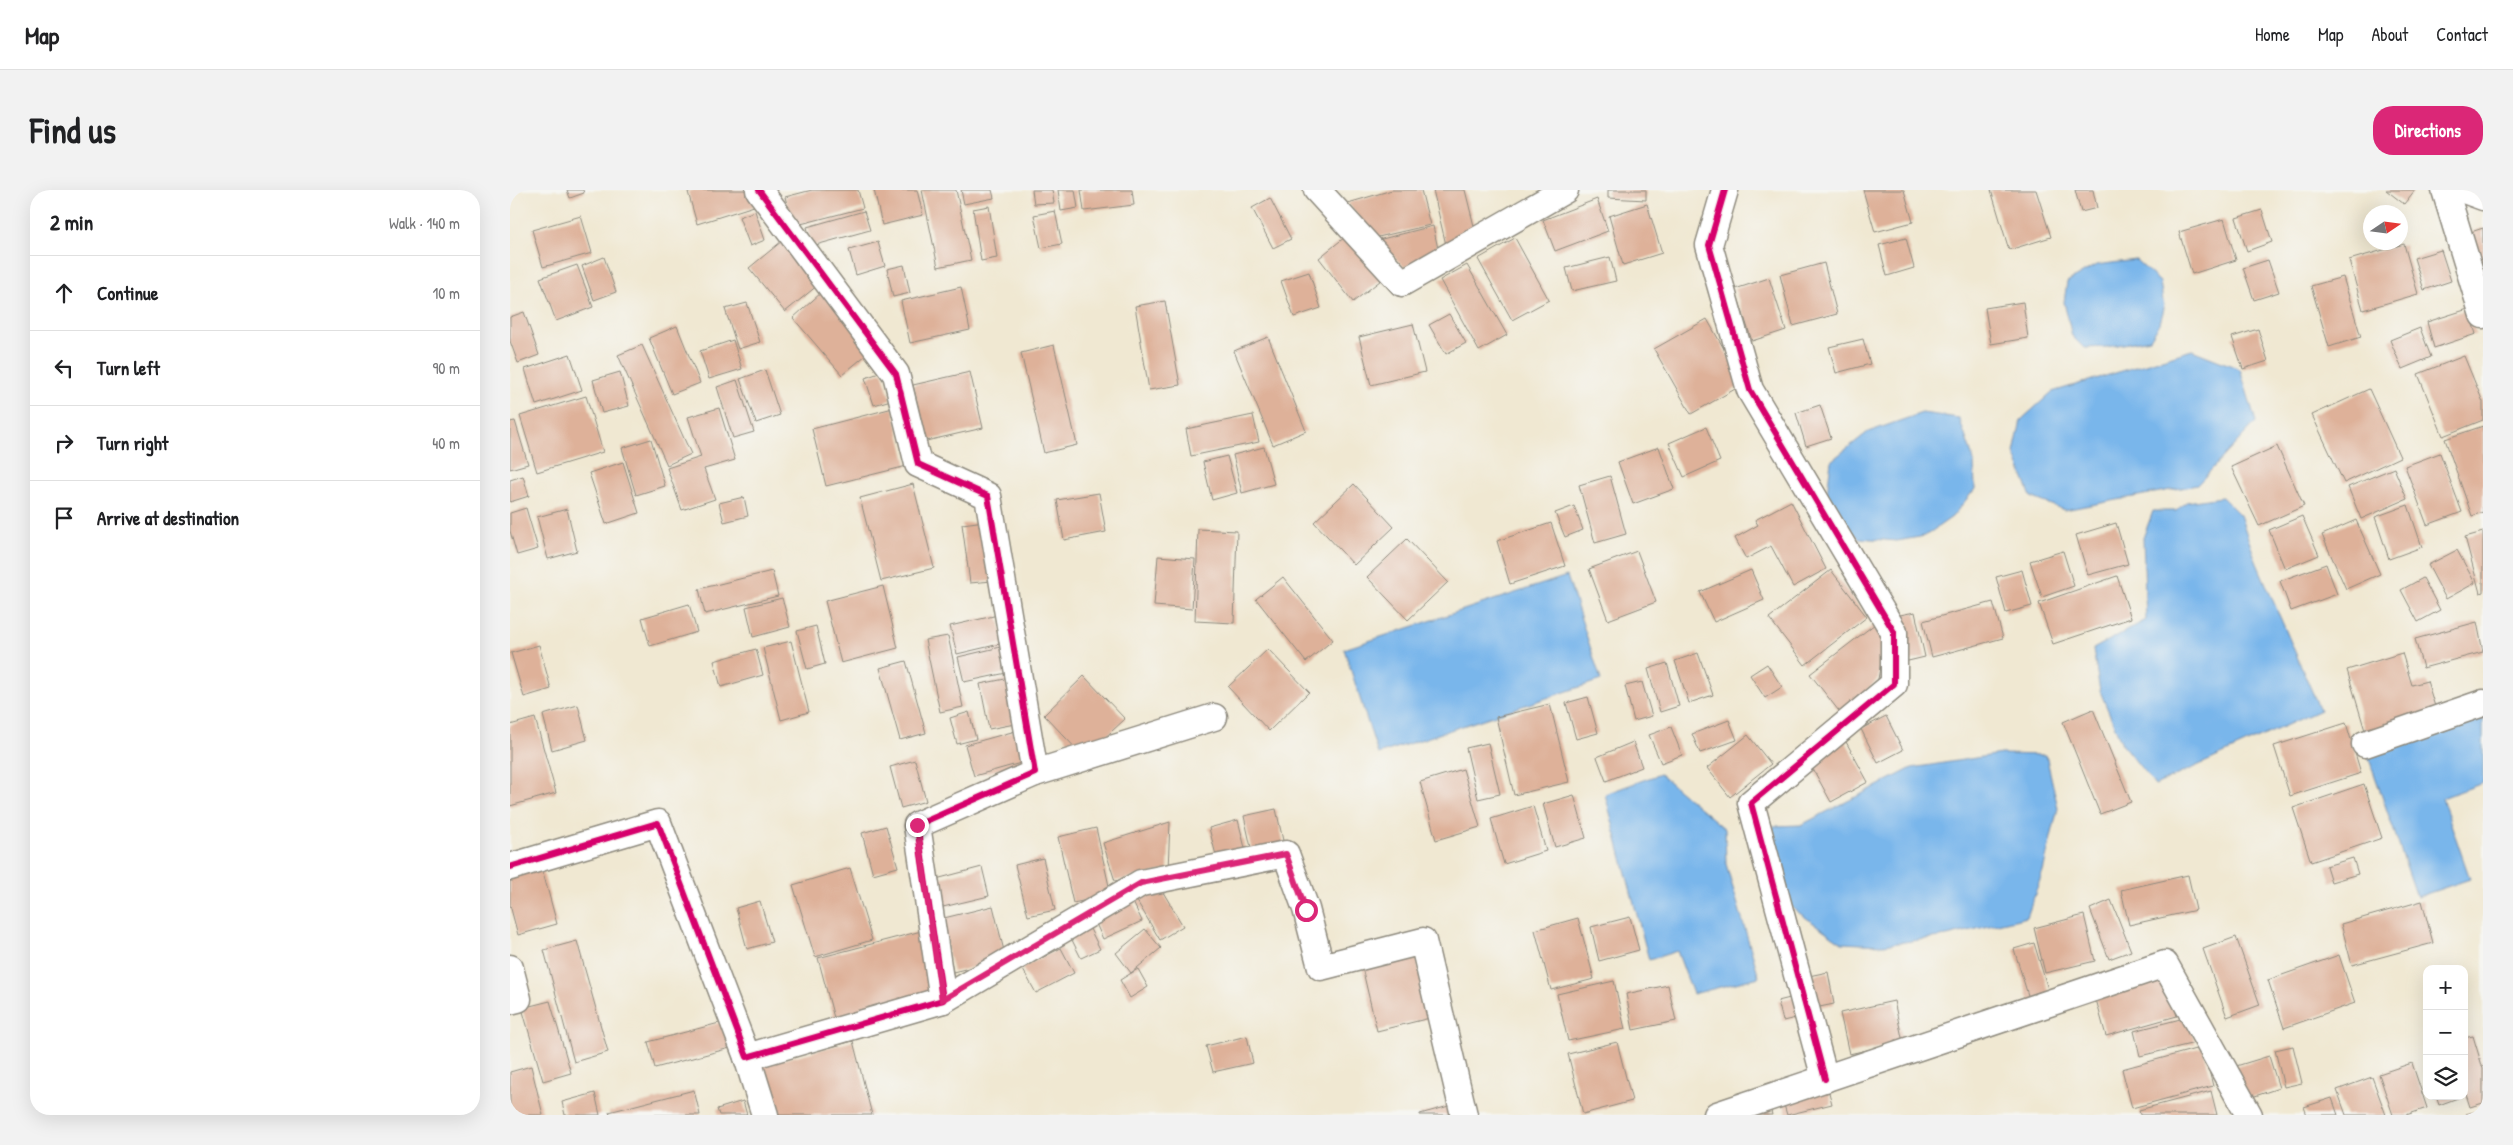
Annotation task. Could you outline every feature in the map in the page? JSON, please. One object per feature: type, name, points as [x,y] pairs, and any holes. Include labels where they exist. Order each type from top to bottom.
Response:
[{"type":"street","points":[[759,190],[896,374],[918,464],[988,496],[1035,772]]},
{"type":"street","points":[[1317,190],[1402,283],[1565,190]]},
{"type":"street","points":[[1725,190],[1709,245],[1750,390],[1894,632],[1894,684],[1751,803],[1825,1079]]},
{"type":"street","points":[[2445,190],[2483,315]]},
{"type":"street","points":[[2464,190],[2483,197]]},
{"type":"street","points":[[2365,744],[2483,703]]},
{"type":"street","points":[[942,1000],[917,825],[1035,772],[1214,717]]},
{"type":"street","points":[[510,866],[658,823],[748,1057],[765,1115]]},
{"type":"street","points":[[748,1057],[942,1000],[1141,883],[1286,854],[1306,910],[1321,967],[1423,941],[1464,1115]]},
{"type":"street","points":[[1717,1115],[2165,964],[2249,1115]]},
{"type":"street","points":[[510,968],[518,999],[510,1001]]},
{"type":"water","points":[[2136,260],[2160,282],[2164,308],[2160,323],[2150,339],[2107,347],[2084,348],[2072,336],[2064,302],[2067,282],[2096,265]]},
{"type":"water","points":[[2192,350],[2240,369],[2256,422],[2197,485],[2064,510],[2031,497],[2014,453],[2021,420],[2052,392]]},
{"type":"water","points":[[1922,413],[1959,418],[1974,461],[1975,489],[1952,517],[1925,536],[1897,541],[1859,538],[1841,521],[1826,501],[1831,461],[1868,432]]},
{"type":"water","points":[[2222,497],[2240,515],[2256,561],[2320,710],[2155,785],[2122,744],[2100,691],[2093,649],[2146,620],[2143,538],[2153,511],[2176,511],[2186,502]]},
{"type":"water","points":[[1567,576],[1601,680],[1378,754],[1344,649]]},
{"type":"water","points":[[2483,716],[2483,783],[2442,798],[2470,879],[2417,897],[2368,756]]},
{"type":"water","points":[[2001,754],[2046,755],[2058,808],[2043,871],[2027,917],[1947,936],[1883,945],[1842,943],[1785,903],[1773,826],[1801,825],[1912,768]]},
{"type":"water","points":[[1660,774],[1725,829],[1726,864],[1759,977],[1693,994],[1677,951],[1649,960],[1605,794]]},
{"type":"building","points":[[567,190],[583,190],[584,193],[570,198]]},
{"type":"building","points":[[694,190],[749,190],[754,206],[697,224],[688,192]]},
{"type":"building","points":[[812,190],[858,190],[863,208],[793,226],[785,197]]},
{"type":"building","points":[[874,190],[917,190],[923,215],[882,225]]},
{"type":"building","points":[[922,190],[956,190],[971,260],[938,267]]},
{"type":"building","points":[[961,190],[992,190],[994,198],[964,204]]},
{"type":"building","points":[[1032,190],[1052,190],[1054,203],[1034,204]]},
{"type":"building","points":[[1058,190],[1075,190],[1078,208],[1061,211]]},
{"type":"building","points":[[1081,190],[1132,190],[1134,205],[1084,211]]},
{"type":"building","points":[[1392,190],[1421,190],[1430,225],[1374,238],[1348,203]]},
{"type":"building","points":[[1433,190],[1465,190],[1477,238],[1446,245]]},
{"type":"building","points":[[1608,190],[1646,190],[1646,200],[1608,198]]},
{"type":"building","points":[[1863,190],[1904,190],[1913,222],[1875,232]]},
{"type":"building","points":[[1991,190],[2036,190],[2051,237],[2009,250]]},
{"type":"building","points":[[2075,190],[2093,190],[2097,208],[2081,212]]},
{"type":"building","points":[[2386,190],[2415,190],[2404,204]]},
{"type":"building","points":[[1270,198],[1291,239],[1273,248],[1252,208]]},
{"type":"building","points":[[1597,199],[1608,231],[1555,251],[1543,220]]},
{"type":"building","points":[[1647,204],[1662,253],[1623,265],[1609,216]]},
{"type":"building","points":[[989,206],[997,258],[981,261],[973,209]]},
{"type":"building","points":[[2262,210],[2272,242],[2247,251],[2236,218]]},
{"type":"building","points":[[755,211],[765,240],[750,246],[739,217]]},
{"type":"building","points":[[864,211],[870,230],[812,246],[807,227]]},
{"type":"building","points":[[1055,211],[1062,244],[1041,248],[1034,215]]},
{"type":"building","points":[[581,216],[592,253],[543,267],[532,230]]},
{"type":"building","points":[[2224,219],[2236,260],[2192,274],[2179,232]]},
{"type":"building","points":[[1433,226],[1440,258],[1404,267],[1378,240]]},
{"type":"building","points":[[2483,228],[2483,271],[2471,232]]},
{"type":"building","points":[[1350,233],[1385,277],[1353,302],[1319,258]]},
{"type":"building","points":[[1515,238],[1549,300],[1512,320],[1478,259]]},
{"type":"building","points":[[1906,238],[1914,268],[1887,276],[1879,245]]},
{"type":"building","points":[[782,241],[818,285],[785,312],[749,268]]},
{"type":"building","points":[[878,242],[885,266],[856,275],[849,250]]},
{"type":"building","points":[[2383,250],[2406,250],[2418,294],[2363,310],[2349,260]]},
{"type":"building","points":[[2441,250],[2451,281],[2424,290],[2414,258]]},
{"type":"building","points":[[604,257],[616,292],[594,300],[582,266]]},
{"type":"building","points":[[1610,257],[1616,281],[1572,291],[1566,268]]},
{"type":"building","points":[[2268,260],[2279,292],[2254,300],[2243,268]]},
{"type":"building","points":[[1824,263],[1837,314],[1793,326],[1780,275]]},
{"type":"building","points":[[577,265],[593,307],[556,321],[540,278]]},
{"type":"building","points":[[904,265],[910,293],[893,297],[887,269]]},
{"type":"building","points":[[1467,265],[1507,335],[1479,351],[1440,280]]},
{"type":"building","points":[[1309,272],[1321,308],[1294,317],[1281,281]]},
{"type":"building","points":[[2343,277],[2361,337],[2329,347],[2311,286]]},
{"type":"building","points":[[1769,278],[1786,330],[1752,341],[1735,289]]},
{"type":"building","points":[[961,287],[970,330],[910,343],[901,301]]},
{"type":"building","points":[[822,292],[872,350],[842,375],[793,318]]},
{"type":"building","points":[[1165,301],[1180,385],[1149,390],[1135,306]]},
{"type":"building","points":[[2023,302],[2028,338],[1991,344],[1985,308]]},
{"type":"building","points":[[747,303],[760,342],[738,349],[725,309]]},
{"type":"building","points":[[2468,309],[2476,334],[2434,348],[2427,322]]},
{"type":"building","points":[[524,312],[539,355],[518,363],[510,341],[510,317]]},
{"type":"building","points":[[1449,314],[1466,343],[1446,354],[1429,325]]},
{"type":"building","points":[[1707,319],[1744,384],[1691,414],[1654,349]]},
{"type":"building","points":[[1413,324],[1425,372],[1371,385],[1359,337]]},
{"type":"building","points":[[677,326],[700,383],[672,394],[649,338]]},
{"type":"building","points":[[2420,328],[2431,357],[2402,369],[2390,340]]},
{"type":"building","points":[[2258,329],[2268,361],[2243,369],[2232,337]]},
{"type":"building","points":[[1268,337],[1306,431],[1273,445],[1234,351]]},
{"type":"building","points":[[1863,339],[1870,364],[1836,373],[1829,347]]},
{"type":"building","points":[[733,340],[742,369],[709,379],[700,351]]},
{"type":"building","points":[[642,345],[691,454],[667,465],[618,355]]},
{"type":"building","points":[[1054,345],[1077,445],[1044,453],[1021,353]]},
{"type":"building","points":[[570,354],[582,390],[536,405],[525,369]]},
{"type":"building","points":[[2464,356],[2483,402],[2483,420],[2443,436],[2418,374]]},
{"type":"building","points":[[765,370],[780,415],[756,423],[740,379]]},
{"type":"building","points":[[620,372],[629,406],[602,413],[593,380]]},
{"type":"building","points":[[882,372],[891,400],[874,405],[865,378]]},
{"type":"building","points":[[970,372],[983,428],[926,441],[913,385]]},
{"type":"building","points":[[737,380],[754,432],[733,438],[717,387]]},
{"type":"building","points":[[2369,389],[2400,457],[2344,483],[2312,415]]},
{"type":"building","points":[[586,396],[603,452],[537,472],[520,416]]},
{"type":"building","points":[[1820,405],[1831,438],[1806,446],[1796,413]]},
{"type":"building","points":[[719,408],[735,460],[704,469],[715,499],[682,510],[667,468],[701,457],[688,417]]},
{"type":"building","points":[[893,408],[907,466],[826,486],[812,429]]},
{"type":"building","points":[[1253,415],[1259,442],[1191,456],[1186,429]]},
{"type":"building","points":[[515,421],[528,464],[510,469],[510,422]]},
{"type":"building","points":[[2483,426],[2483,512],[2472,516],[2445,439]]},
{"type":"building","points":[[1706,427],[1720,461],[1684,477],[1669,443]]},
{"type":"building","points":[[651,439],[665,486],[636,495],[622,448]]},
{"type":"building","points":[[2277,446],[2304,506],[2259,526],[2231,467]]},
{"type":"building","points":[[1264,447],[1274,484],[1242,493],[1233,455]]},
{"type":"building","points":[[1659,447],[1674,489],[1633,504],[1618,462]]},
{"type":"building","points":[[2440,453],[2462,512],[2427,525],[2405,466]]},
{"type":"building","points":[[1227,456],[1237,493],[1212,500],[1203,462]]},
{"type":"building","points":[[623,462],[639,513],[606,524],[589,473]]},
{"type":"building","points":[[2394,468],[2407,499],[2361,519],[2348,487]]},
{"type":"building","points":[[523,476],[529,496],[510,502],[510,480]]},
{"type":"building","points":[[1610,476],[1626,534],[1595,543],[1579,485]]},
{"type":"building","points":[[913,484],[934,568],[881,581],[860,498]]},
{"type":"building","points":[[1354,484],[1394,527],[1354,565],[1314,522]]},
{"type":"building","points":[[1099,493],[1106,532],[1064,540],[1057,500]]},
{"type":"building","points":[[744,497],[748,516],[724,522],[719,503]]},
{"type":"building","points":[[1791,501],[1826,569],[1793,587],[1771,546],[1746,559],[1735,538],[1758,525],[1755,520]]},
{"type":"building","points":[[2408,505],[2422,547],[2389,559],[2375,517]]},
{"type":"building","points":[[1574,506],[1583,530],[1565,537],[1555,513]]},
{"type":"building","points":[[526,508],[538,549],[517,555],[510,531],[510,513]]},
{"type":"building","points":[[567,509],[577,551],[548,559],[537,517]]},
{"type":"building","points":[[2302,516],[2319,555],[2285,569],[2269,530]]},
{"type":"building","points":[[2356,520],[2380,574],[2346,589],[2322,535]]},
{"type":"building","points":[[985,521],[992,581],[970,583],[962,524]]},
{"type":"building","points":[[1551,523],[1565,566],[1510,584],[1497,541]]},
{"type":"building","points":[[2116,523],[2128,564],[2088,575],[2076,535]]},
{"type":"building","points":[[1198,529],[1237,531],[1234,623],[1195,621]]},
{"type":"building","points":[[2483,532],[2483,592],[2480,593],[2465,537]]},
{"type":"building","points":[[1407,539],[1448,582],[1408,620],[1367,577]]},
{"type":"building","points":[[2457,550],[2475,583],[2446,599],[2428,565]]},
{"type":"building","points":[[1637,551],[1656,602],[1608,620],[1589,569]]},
{"type":"building","points":[[2063,551],[2074,586],[2042,597],[2030,561]]},
{"type":"building","points":[[1158,556],[1195,559],[1192,609],[1154,606]]},
{"type":"building","points":[[2326,564],[2337,594],[2291,611],[2280,581]]},
{"type":"building","points":[[1751,570],[1764,600],[1714,622],[1700,592]]},
{"type":"building","points":[[1831,570],[1867,617],[1805,665],[1769,618]]},
{"type":"building","points":[[2022,570],[2032,606],[2006,613],[1996,577]]},
{"type":"building","points":[[772,571],[778,596],[705,614],[699,589]]},
{"type":"building","points":[[2117,576],[2131,618],[2053,644],[2039,603]]},
{"type":"building","points":[[1283,577],[1333,640],[1306,662],[1256,599]]},
{"type":"building","points":[[2423,578],[2440,610],[2418,622],[2401,590]]},
{"type":"building","points":[[883,586],[898,648],[841,663],[825,601]]},
{"type":"building","points":[[782,598],[790,627],[753,637],[746,607]]},
{"type":"building","points":[[1993,602],[2003,638],[1932,657],[1923,621]]},
{"type":"building","points":[[689,604],[697,632],[650,646],[642,618]]},
{"type":"building","points":[[1915,612],[1925,657],[1904,662],[1895,616]]},
{"type":"building","points":[[998,615],[1004,643],[957,654],[950,626]]},
{"type":"building","points":[[2477,622],[2483,652],[2423,668],[2415,639]]},
{"type":"building","points":[[1875,624],[1885,639],[1878,679],[1842,715],[1810,674]]},
{"type":"building","points":[[816,626],[825,664],[807,669],[797,631]]},
{"type":"building","points":[[948,636],[963,707],[940,712],[925,640]]},
{"type":"building","points":[[791,641],[809,712],[781,720],[763,648]]},
{"type":"building","points":[[539,645],[551,689],[524,697],[511,653]]},
{"type":"building","points":[[1005,646],[1011,672],[964,682],[958,657]]},
{"type":"building","points":[[756,649],[763,675],[721,687],[714,661]]},
{"type":"building","points":[[1268,649],[1309,692],[1269,731],[1228,687]]},
{"type":"building","points":[[1698,653],[1713,695],[1689,703],[1675,661]]},
{"type":"building","points":[[2402,653],[2412,685],[2427,681],[2437,713],[2366,734],[2347,670]]},
{"type":"building","points":[[906,661],[926,733],[900,740],[880,668]]},
{"type":"building","points":[[1667,663],[1679,706],[1660,712],[1648,669]]},
{"type":"building","points":[[1767,664],[1782,687],[1765,698],[1750,675]]},
{"type":"building","points":[[1084,676],[1125,719],[1084,757],[1044,715]]},
{"type":"building","points":[[1010,678],[1020,723],[989,729],[980,684]]},
{"type":"building","points":[[1642,682],[1652,716],[1634,721],[1625,686]]},
{"type":"building","points":[[1588,697],[1598,733],[1576,739],[1566,703]]},
{"type":"building","points":[[1550,704],[1569,782],[1514,795],[1496,717]]},
{"type":"building","points":[[578,705],[587,740],[552,750],[543,715]]},
{"type":"building","points":[[2093,709],[2131,802],[2100,814],[2063,722]]},
{"type":"building","points":[[969,712],[976,739],[957,744],[950,718]]},
{"type":"building","points":[[1886,716],[1903,750],[1878,763],[1861,729]]},
{"type":"building","points":[[535,718],[556,793],[510,806],[510,725]]},
{"type":"building","points":[[1729,720],[1737,740],[1700,753],[1692,734]]},
{"type":"building","points":[[2346,723],[2361,773],[2290,796],[2274,746]]},
{"type":"building","points":[[1671,727],[1682,755],[1661,763],[1649,735]]},
{"type":"building","points":[[1019,730],[1028,761],[974,776],[965,745]]},
{"type":"building","points":[[1748,735],[1771,764],[1730,797],[1707,768]]},
{"type":"building","points":[[1845,740],[1868,782],[1831,802],[1808,760]]},
{"type":"building","points":[[1633,742],[1642,767],[1606,781],[1597,757]]},
{"type":"building","points":[[1488,743],[1500,794],[1478,799],[1466,748]]},
{"type":"building","points":[[915,760],[926,801],[901,808],[890,767]]},
{"type":"building","points":[[1463,769],[1480,827],[1436,840],[1420,782]]},
{"type":"building","points":[[2364,784],[2382,838],[2311,862],[2293,808]]},
{"type":"building","points":[[1574,795],[1586,838],[1555,847],[1543,804]]},
{"type":"building","points":[[1533,806],[1546,851],[1504,864],[1491,819]]},
{"type":"building","points":[[1276,809],[1284,845],[1252,852],[1244,816]]},
{"type":"building","points":[[1238,820],[1247,856],[1218,863],[1209,828]]},
{"type":"building","points":[[1170,822],[1168,870],[1115,881],[1103,843]]},
{"type":"building","points":[[886,826],[898,867],[873,874],[862,833]]},
{"type":"building","points":[[1096,828],[1111,895],[1073,903],[1058,837]]},
{"type":"building","points":[[1043,858],[1055,910],[1028,916],[1015,865]]},
{"type":"building","points":[[2353,858],[2358,874],[2331,882],[2326,866]]},
{"type":"building","points":[[541,865],[557,924],[518,935],[510,905],[510,873]]},
{"type":"building","points":[[982,867],[989,896],[943,907],[936,879]]},
{"type":"building","points":[[850,868],[872,940],[815,957],[793,885]]},
{"type":"building","points":[[2188,875],[2196,910],[2129,925],[2121,890]]},
{"type":"building","points":[[1157,882],[1183,926],[1160,940],[1134,896]]},
{"type":"building","points":[[1131,898],[1142,921],[1103,939],[1092,915]]},
{"type":"building","points":[[2111,900],[2131,951],[2109,959],[2090,909]]},
{"type":"building","points":[[760,901],[772,942],[747,949],[736,908]]},
{"type":"building","points":[[2422,901],[2433,943],[2352,965],[2341,924]]},
{"type":"building","points":[[993,906],[1006,959],[953,972],[940,919]]},
{"type":"building","points":[[2084,915],[2095,961],[2045,973],[2034,928]]},
{"type":"building","points":[[1630,917],[1639,950],[1599,961],[1591,927]]},
{"type":"building","points":[[1578,918],[1594,979],[1551,990],[1535,930]]},
{"type":"building","points":[[1089,927],[1100,949],[1081,958],[1070,936]]},
{"type":"building","points":[[1145,929],[1161,948],[1131,973],[1116,953]]},
{"type":"building","points":[[925,930],[941,990],[834,1018],[818,958]]},
{"type":"building","points":[[2236,937],[2260,1005],[2227,1017],[2203,949]]},
{"type":"building","points":[[577,941],[608,1052],[574,1062],[544,950]]},
{"type":"building","points":[[2034,943],[2050,996],[2030,1002],[2014,949]]},
{"type":"building","points":[[1061,948],[1074,973],[1036,993],[1022,968]]},
{"type":"building","points":[[1415,951],[1430,1018],[1377,1031],[1361,963]]},
{"type":"building","points":[[2339,955],[2355,1003],[2284,1028],[2268,980]]},
{"type":"building","points":[[1138,969],[1148,987],[1130,998],[1120,980]]},
{"type":"building","points":[[1828,972],[1834,1004],[1810,1009],[1804,977]]},
{"type":"building","points":[[2165,972],[2177,1016],[2106,1036],[2094,992]]},
{"type":"building","points":[[1614,981],[1625,1029],[1568,1041],[1557,994]]},
{"type":"building","points":[[1668,985],[1676,1021],[1633,1030],[1626,994]]},
{"type":"building","points":[[1798,996],[1804,1016],[1783,1021],[1778,1001]]},
{"type":"building","points":[[550,1001],[571,1073],[543,1081],[522,1008]]},
{"type":"building","points":[[1894,1001],[1903,1042],[1849,1054],[1840,1013]]},
{"type":"building","points":[[2188,1017],[2195,1043],[2140,1056],[2134,1031]]},
{"type":"building","points":[[723,1022],[730,1048],[655,1068],[648,1042]]},
{"type":"building","points":[[1247,1036],[1253,1063],[1213,1072],[1206,1046]]},
{"type":"building","points":[[2473,1036],[2483,1069],[2483,1103],[2470,1107],[2468,1100],[2468,1037]]},
{"type":"building","points":[[853,1041],[872,1115],[775,1115],[763,1065]]},
{"type":"building","points":[[1617,1042],[1632,1101],[1583,1114],[1568,1054]]},
{"type":"building","points":[[2293,1046],[2302,1083],[2284,1087],[2275,1050]]},
{"type":"building","points":[[2203,1047],[2213,1086],[2132,1108],[2122,1069]]},
{"type":"building","points":[[2269,1056],[2279,1088],[2243,1100],[2233,1067]]},
{"type":"building","points":[[2412,1063],[2427,1108],[2406,1115],[2393,1115],[2379,1074]]},
{"type":"building","points":[[531,1066],[543,1115],[510,1115],[510,1072]]},
{"type":"building","points":[[2372,1077],[2386,1115],[2346,1115],[2337,1090]]},
{"type":"building","points":[[1827,1085],[1832,1104],[1787,1115],[1782,1098]]},
{"type":"building","points":[[694,1090],[700,1115],[610,1115],[609,1112]]},
{"type":"building","points":[[2211,1091],[2217,1115],[2140,1115],[2139,1110]]},
{"type":"building","points":[[595,1093],[600,1115],[565,1115],[562,1102]]},
{"type":"building","points":[[2332,1098],[2338,1115],[2307,1115],[2304,1107]]},
{"type":"building","points":[[2437,1100],[2452,1100],[2439,1105]]},
{"type":"building","points":[[743,1101],[747,1115],[719,1115],[717,1109]]},
{"type":"building","points":[[1449,1106],[1452,1115],[1420,1115],[1420,1114]]},
{"type":"building","points":[[1770,1107],[1772,1115],[1744,1115]]},
{"type":"building","points":[[2483,1110],[2483,1115],[2466,1115],[2466,1114]]},
{"type":"cycle path","points":[[510,867],[658,823],[747,1057],[943,1000],[917,825],[1035,773],[988,496],[918,464],[896,374],[759,190]]},
{"type":"cycle path","points":[[1725,190],[1709,245],[1750,390],[1894,632],[1894,684],[1751,803],[1825,1079]]},
{"type":"route","points":[[917,825],[942,1000],[1141,883],[1286,854],[1306,910]]}]
